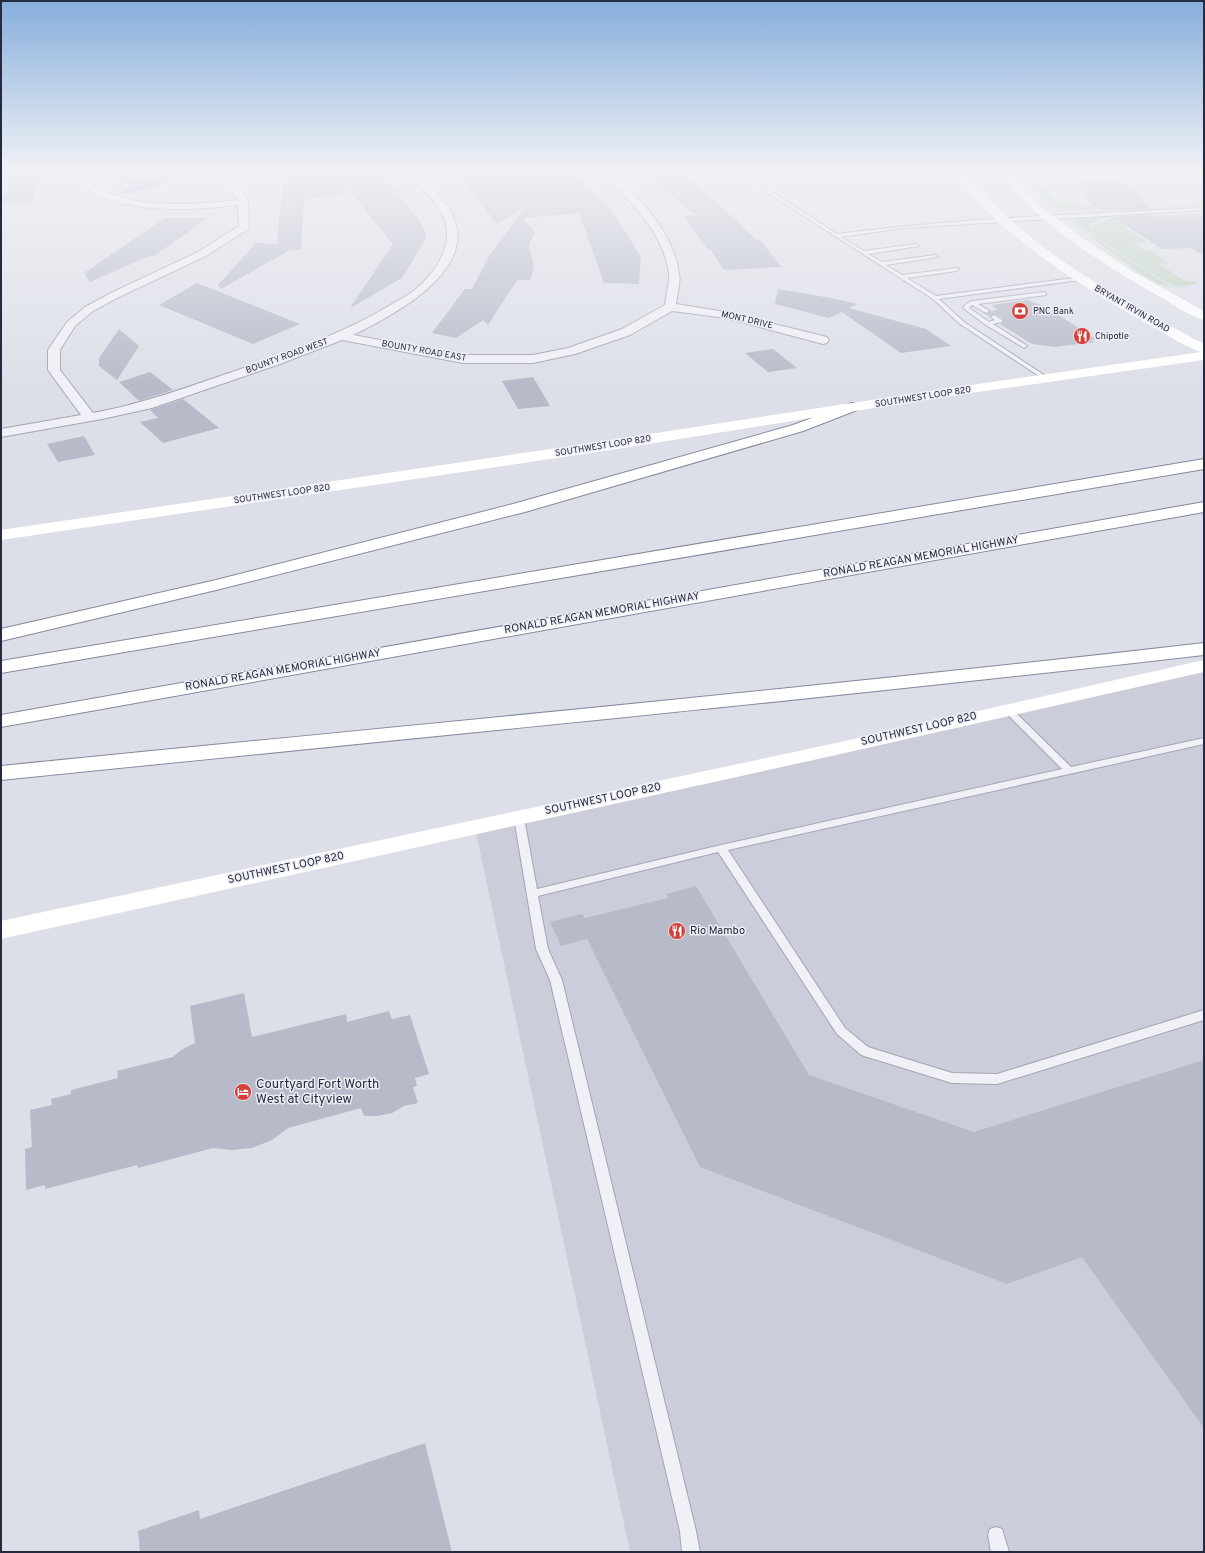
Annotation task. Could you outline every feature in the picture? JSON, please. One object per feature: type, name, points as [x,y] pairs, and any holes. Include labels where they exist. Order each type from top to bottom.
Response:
[{"type":"main road","name":"BRYANT IRVIN ROAD","points":[[1028,241],[1114,300],[1204,349]]},
{"type":"main road","points":[[1082,241],[1128,274],[1204,315]]},
{"type":"main road","name":"SOUTHWEST LOOP 820","points":[[1,535],[598,447],[1045,378],[1204,356]]},
{"type":"main road","points":[[1,635],[216,585],[519,508],[798,428],[852,407]]},
{"type":"main road","points":[[775,537],[799,522],[1204,453]]},
{"type":"main road","points":[[1,667],[1204,464]]},
{"type":"main road","name":"RONALD REAGAN MEMORIAL HIGHWAY","points":[[1,721],[1204,507]]},
{"type":"main road","points":[[1,774],[768,694],[942,679],[1204,649]]},
{"type":"main road","name":"SOUTHWEST LOOP 820","points":[[1,930],[827,751],[1007,709],[1204,666]]},
{"type":"street","points":[[89,417],[54,370],[54,350],[71,324],[89,309],[115,295],[202,254],[221,241]]},
{"type":"street","name":"BOUNTY ROAD WEST","points":[[1,433],[136,408],[189,392],[301,353],[342,336],[419,292],[443,266],[451,241]]},
{"type":"street","points":[[662,241],[671,257],[674,274],[670,307]]},
{"type":"street","name":"BOUNTY ROAD EAST","points":[[342,336],[463,358],[494,360],[533,358],[571,351],[619,335],[670,307]]},
{"type":"street","name":"MONT DRIVE","points":[[670,307],[726,314],[823,340]]},
{"type":"lane","points":[[845,241],[935,298],[962,323],[1045,378]]},
{"type":"lane","points":[[863,253],[916,246]]},
{"type":"lane","points":[[881,264],[935,257]]},
{"type":"lane","points":[[901,277],[956,269]]},
{"type":"lane","points":[[935,298],[1080,278]]},
{"type":"lane","points":[[1024,346],[994,328],[966,308],[972,303],[1044,294]]},
{"type":"lane","points":[[972,303],[986,312]]},
{"type":"lane","points":[[988,324],[1000,321],[994,317]]},
{"type":"lane","points":[[973,331],[994,328]]},
{"type":"lane","points":[[1007,709],[1068,770]]},
{"type":"lane","points":[[532,894],[721,848],[1204,740]]},
{"type":"lane","points":[[519,818],[542,949],[556,980],[687,1524],[691,1552]]},
{"type":"lane","points":[[721,848],[841,1031],[864,1051],[952,1078],[997,1079],[1204,1015]]},
{"type":"lane","points":[[996,1535],[1000,1552]]},
{"type":"shaded area","points":[[1204,666],[1204,1552],[630,1552],[475,828]]},
{"type":"green space","points":[[1097,241],[1100,241],[1172,287],[1159,284],[1136,271]]},
{"type":"green space","points":[[1102,241],[1146,241],[1133,243],[1144,250],[1150,250],[1168,263],[1159,264],[1183,280],[1197,282],[1197,284],[1175,287],[1144,269]]},
{"type":"building","points":[[130,241],[175,241],[154,256],[149,256],[90,282],[84,273]]},
{"type":"building","points":[[277,241],[302,241],[301,250],[290,250],[221,289],[218,285],[256,243],[277,244]]},
{"type":"building","points":[[391,241],[424,241],[402,278],[350,308],[393,244]]},
{"type":"building","points":[[500,241],[531,241],[529,245],[534,268],[530,280],[517,280],[488,325],[483,320],[456,338],[432,333],[465,289],[472,289],[489,256]]},
{"type":"building","points":[[589,241],[631,241],[641,257],[639,284],[604,283]]},
{"type":"building","points":[[702,241],[761,241],[781,267],[724,270],[710,249],[707,249]]},
{"type":"building","points":[[1150,241],[1204,241],[1204,256],[1191,248],[1162,249]]},
{"type":"building","points":[[197,283],[300,324],[253,344],[159,305]]},
{"type":"building","points":[[778,289],[857,304],[849,308],[926,329],[951,346],[901,353],[842,312],[829,318],[775,304]]},
{"type":"building","points":[[1028,300],[1039,304],[1060,316],[1096,339],[1091,340],[1094,342],[1054,347],[1032,344],[1000,324],[1003,323],[1003,319],[995,314],[990,317],[982,312],[987,314],[990,311],[998,310],[991,305]]},
{"type":"building","points":[[119,329],[139,346],[117,380],[99,366],[99,358]]},
{"type":"building","points":[[773,349],[797,368],[768,372],[745,353]]},
{"type":"building","points":[[150,372],[173,390],[139,401],[119,382]]},
{"type":"building","points":[[533,377],[550,406],[518,409],[502,381]]},
{"type":"building","points":[[183,399],[219,428],[163,443],[140,422],[158,418],[150,410]]},
{"type":"building","points":[[84,436],[95,455],[58,462],[47,444]]},
{"type":"building","points":[[696,886],[809,1075],[974,1132],[1204,1060],[1204,1428],[1082,1257],[1007,1284],[700,1167],[587,939],[561,946],[550,922],[582,914],[585,918],[668,898],[666,894]]},
{"type":"building","name":"Courtyard Fort Worth West at Cityview","points":[[244,993],[252,1037],[346,1014],[347,1022],[389,1011],[392,1019],[410,1015],[429,1074],[415,1078],[417,1086],[413,1087],[418,1103],[404,1106],[392,1113],[378,1116],[364,1116],[361,1108],[288,1128],[272,1140],[252,1148],[232,1150],[213,1148],[138,1168],[137,1165],[45,1189],[45,1185],[26,1190],[25,1149],[32,1147],[30,1110],[52,1105],[51,1099],[71,1094],[71,1090],[118,1078],[117,1071],[173,1057],[181,1050],[195,1043],[190,1006]]},
{"type":"building","points":[[425,1443],[452,1552],[140,1552],[138,1531],[199,1510],[200,1519]]},
{"type":"place","name":"PNC Bank","points":[[1020,311]]},
{"type":"place","name":"Chipotle","points":[[1082,336]]},
{"type":"place","name":"Rio Mambo","points":[[677,931]]},
{"type":"place","name":"Courtyard Fort Worth West at Cityview","points":[[243,1092]]}]
